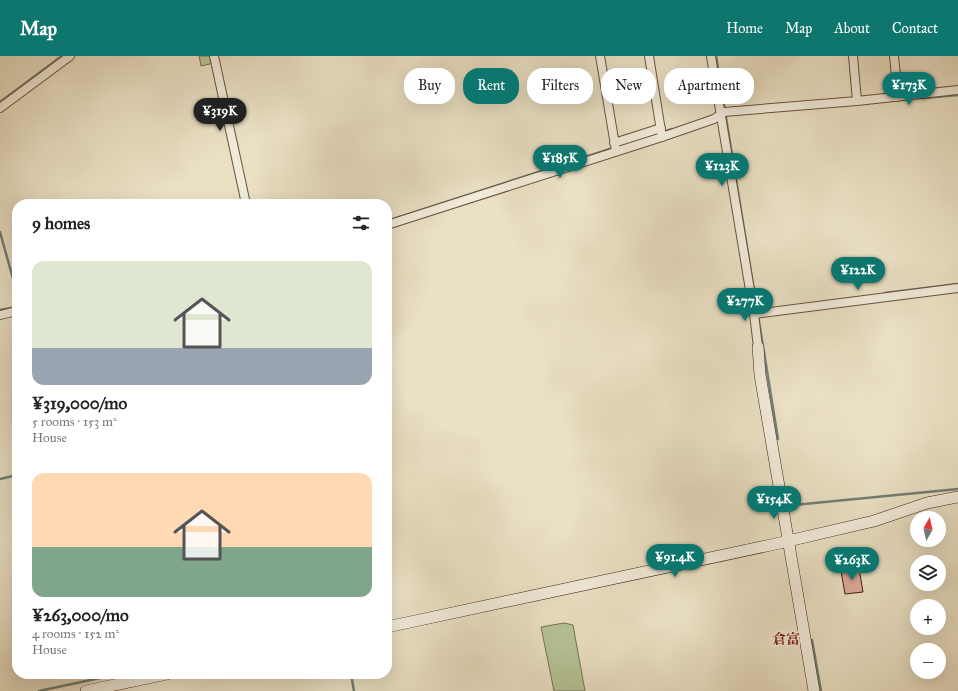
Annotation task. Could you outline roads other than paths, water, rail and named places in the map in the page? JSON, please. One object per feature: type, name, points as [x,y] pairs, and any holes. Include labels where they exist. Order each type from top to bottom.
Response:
[{"type":"street","points":[[0,108],[70,56]]},
{"type":"street","points":[[214,56],[245,199]]},
{"type":"street","points":[[600,56],[615,147]]},
{"type":"street","points":[[649,56],[662,132]]},
{"type":"street","points":[[711,56],[724,113],[757,314],[760,375],[790,541],[814,691]]},
{"type":"street","points":[[853,56],[857,101]]},
{"type":"street","points":[[894,56],[898,97]]},
{"type":"street","points":[[392,223],[615,147],[662,132],[717,118],[724,113],[958,90]]},
{"type":"street","points":[[757,314],[958,288]]},
{"type":"street","points":[[0,315],[12,313]]},
{"type":"street","points":[[392,626],[585,586],[790,541],[874,521],[927,503],[958,497]]},
{"type":"street","points":[[86,691],[126,687],[151,679]]},
{"type":"waterway","points":[[0,102],[62,56]]},
{"type":"waterway","points":[[716,56],[778,439]]},
{"type":"waterway","points":[[923,98],[958,95]]},
{"type":"waterway","points":[[637,141],[672,129]]},
{"type":"waterway","points":[[392,219],[613,148]]},
{"type":"waterway","points":[[0,232],[12,275]]},
{"type":"waterway","points":[[885,293],[958,284]]},
{"type":"waterway","points":[[0,310],[12,308]]},
{"type":"waterway","points":[[0,479],[12,476]]},
{"type":"waterway","points":[[794,505],[958,489]]},
{"type":"waterway","points":[[812,640],[821,691]]},
{"type":"waterway","points":[[39,691],[95,679]]},
{"type":"waterway","points":[[352,679],[354,691]]},
{"type":"district","name":"倉富","points":[[786,639]]}]
